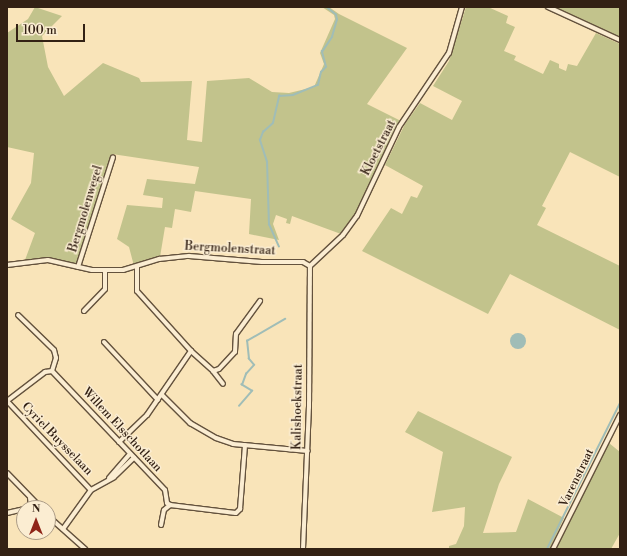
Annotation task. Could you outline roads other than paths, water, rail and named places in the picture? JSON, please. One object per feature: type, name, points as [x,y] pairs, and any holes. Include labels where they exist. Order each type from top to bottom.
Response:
[{"type":"street","name":"Kloetstraat","points":[[310,266],[343,235],[357,216],[399,127],[449,53],[462,7]]},
{"type":"street","points":[[548,7],[620,40]]},
{"type":"street","name":"Bergmolenwegel","points":[[78,267],[113,157]]},
{"type":"street","name":"Bergmolenstraat","points":[[7,265],[48,260],[78,267],[105,270],[137,267],[159,259],[177,256],[224,257],[269,263],[303,262],[310,266]]},
{"type":"street","name":"Kalishoekstraat","points":[[303,549],[308,451],[310,266]]},
{"type":"street","points":[[137,267],[138,291],[191,351],[214,370],[223,384]]},
{"type":"street","points":[[84,311],[105,289],[105,270]]},
{"type":"street","points":[[214,370],[219,369],[235,352],[236,334],[260,301]]},
{"type":"street","points":[[7,401],[26,390],[45,372],[52,371],[56,353],[18,315]]},
{"type":"street","points":[[104,342],[158,400]]},
{"type":"street","points":[[119,442],[162,395],[191,351]]},
{"type":"street","name":"Willem Elsschotlaan","points":[[52,371],[165,490],[168,503],[170,505]]},
{"type":"street","points":[[162,395],[201,430],[233,444],[308,451]]},
{"type":"street","name":"Cyriel Buysselaan","points":[[7,401],[91,490]]},
{"type":"street","name":"Varenstraat","points":[[553,549],[620,415]]},
{"type":"street","points":[[161,526],[164,510],[170,505],[236,513],[240,509],[245,445]]},
{"type":"street","name":"Cyriel Buysselaan","points":[[63,529],[91,490],[109,478],[130,454]]},
{"type":"street","name":"Cyriel Buysselaan","points":[[109,478],[114,478],[134,458]]},
{"type":"street","points":[[8,475],[34,500]]},
{"type":"street","points":[[30,496],[31,500]]},
{"type":"street","points":[[56,523],[85,549]]},
{"type":"water","points":[[515,333],[521,333],[526,338],[524,347],[521,349],[515,349],[510,344],[510,338]]},
{"type":"waterway","points":[[279,247],[269,225],[267,162],[260,140],[263,132],[273,123],[279,96],[293,95],[318,85],[321,72],[326,67],[322,52],[332,37],[337,20],[336,15],[326,7]]},
{"type":"waterway","points":[[239,406],[252,391],[242,385],[246,374],[254,365],[249,359],[247,341],[285,319]]},
{"type":"waterway","points":[[547,549],[620,403]]}]
